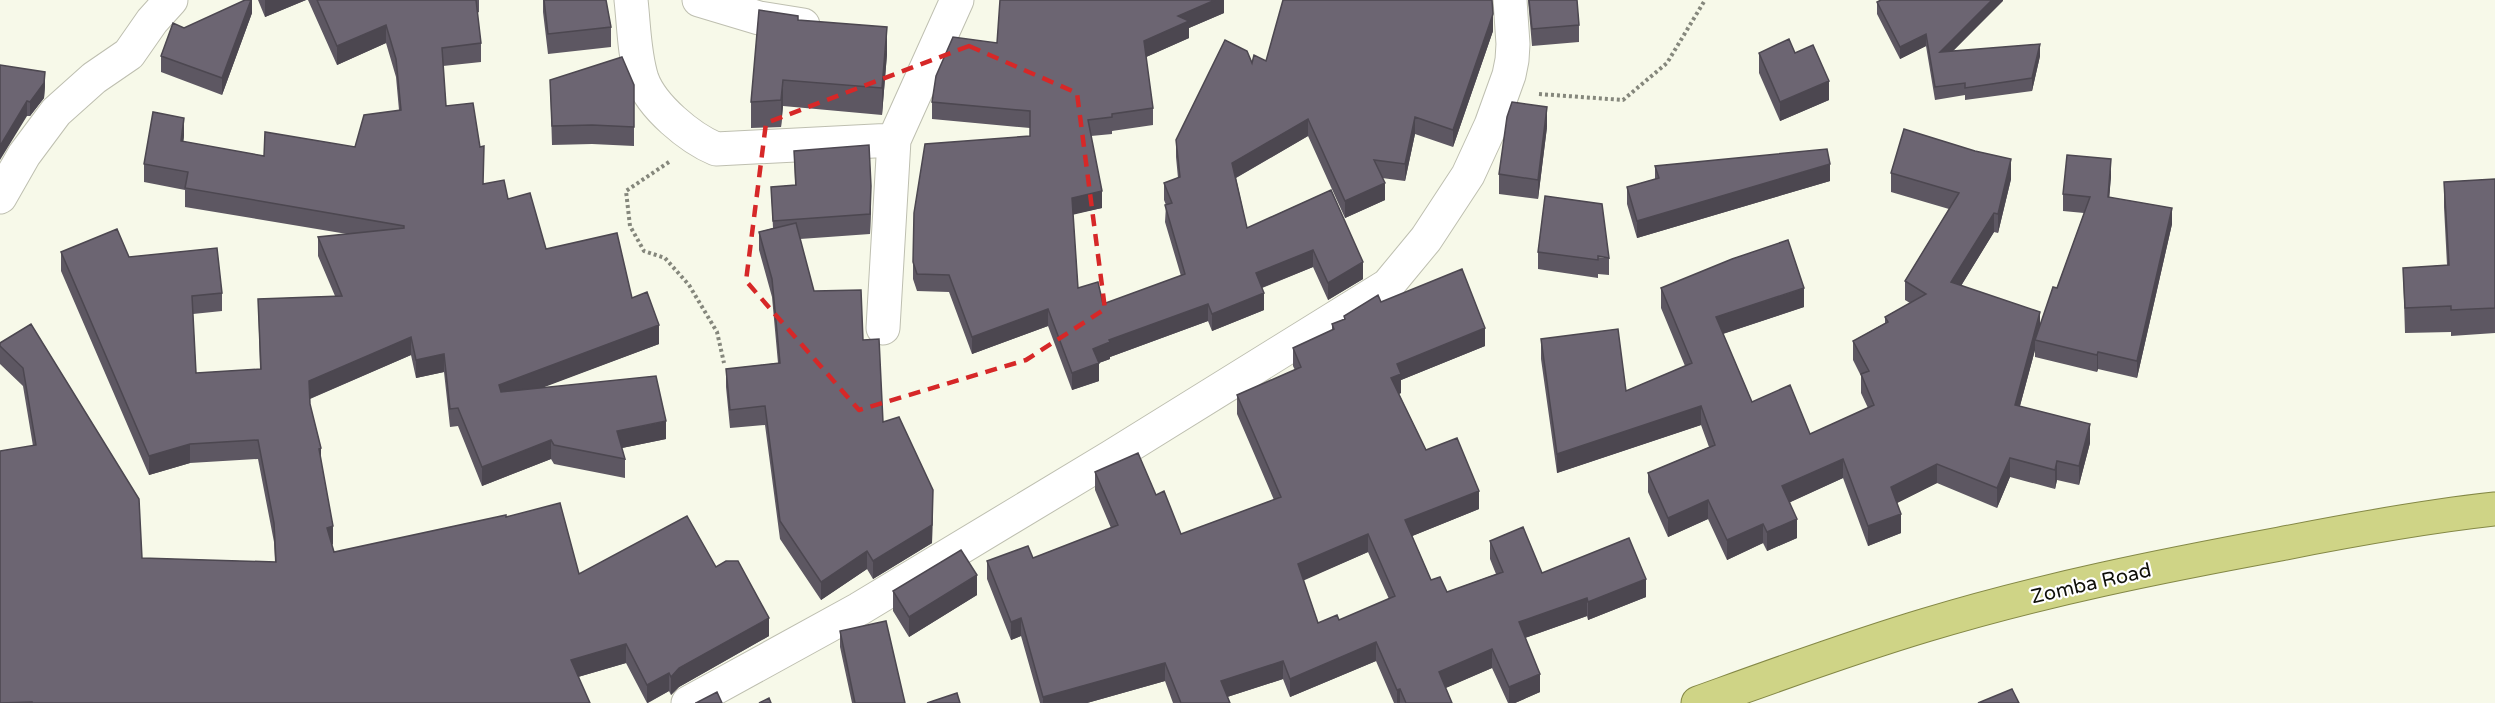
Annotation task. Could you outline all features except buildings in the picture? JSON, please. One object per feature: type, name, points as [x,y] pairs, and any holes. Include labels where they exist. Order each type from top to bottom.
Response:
[{"type":"highway","name":"Zomba Road","points":[[1698,703],[1798,666],[1928,624],[2046,593],[2168,565],[2368,526],[2495,508]]},
{"type":"street","points":[[0,197],[24,155],[56,112],[94,78],[129,54],[152,21],[171,0]]},
{"type":"street","points":[[631,0],[639,68],[643,82],[672,120],[704,144],[716,149],[894,140]]},
{"type":"street","points":[[699,0],[759,18],[811,26]]},
{"type":"street","points":[[883,328],[894,140],[957,0]]},
{"type":"street","points":[[688,703],[859,609],[1111,458],[1388,285],[1426,239],[1468,176],[1491,125],[1509,75],[1513,44],[1510,0]]},
{"type":"path","points":[[1503,92],[1623,100],[1667,63],[1705,0]]},
{"type":"path","points":[[716,149],[667,163],[626,191],[630,226],[644,251],[666,258],[689,285],[717,332],[724,363]]},
{"type":"highlighted area","points":[[969,46],[1077,93],[1105,309],[1026,360],[859,410],[746,281],[766,123]]}]
